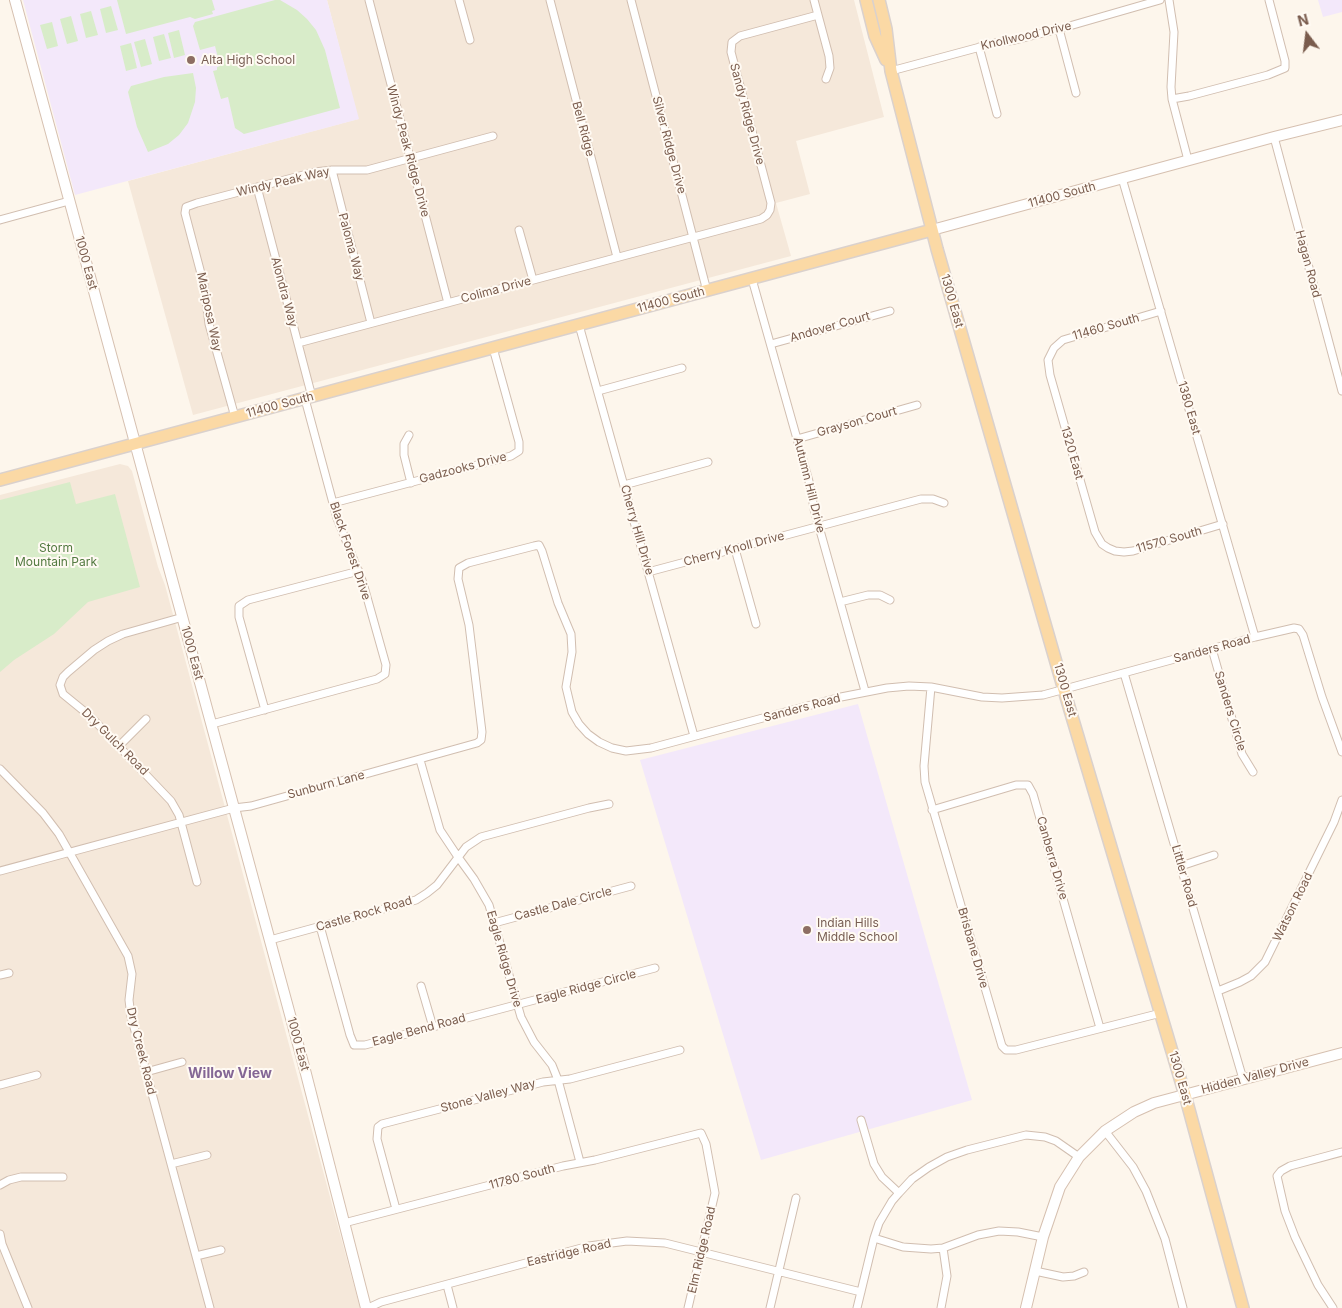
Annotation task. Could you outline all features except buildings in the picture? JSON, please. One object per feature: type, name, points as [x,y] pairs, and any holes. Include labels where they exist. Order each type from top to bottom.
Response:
[{"type":"main road","name":"1300 East","points":[[866,0],[876,36],[891,71]]},
{"type":"main road","name":"1300 East","points":[[879,0],[886,29],[891,71],[932,230],[1064,690],[1185,1095],[1242,1308]]},
{"type":"main road","name":"11400 South","points":[[0,480],[932,230]]},
{"type":"street","name":"1000 East","points":[[15,0],[212,724],[367,1308]]},
{"type":"street","name":"Windy Peak Ridge Drive","points":[[369,0],[448,302]]},
{"type":"street","points":[[459,0],[470,40]]},
{"type":"street","name":"Bell Ridge","points":[[550,0],[617,257]]},
{"type":"street","name":"Silver Ridge Drive","points":[[631,0],[707,291]]},
{"type":"street","points":[[814,0],[829,56],[830,68],[826,79]]},
{"type":"street","name":"Knollwood Drive","points":[[891,71],[979,47],[1059,29],[1160,0]]},
{"type":"street","points":[[1168,0],[1174,32],[1172,99],[1188,160]]},
{"type":"street","points":[[1172,99],[1268,75],[1285,68],[1285,61],[1269,0]]},
{"type":"street","name":"Sandy Ridge Drive","points":[[693,237],[761,219],[766,216],[771,207],[731,52],[732,42],[740,36],[818,15]]},
{"type":"street","points":[[1059,29],[1076,93]]},
{"type":"street","points":[[979,47],[997,114]]},
{"type":"street","name":"11400 South","points":[[932,230],[1342,120]]},
{"type":"street","name":"Windy Peak Way","points":[[186,207],[315,172],[367,170],[493,136]]},
{"type":"street","name":"Hagan Road","points":[[1274,137],[1342,391]]},
{"type":"street","name":"Paloma Way","points":[[332,170],[371,323]]},
{"type":"street","name":"1380 East","points":[[1122,178],[1256,637]]},
{"type":"street","name":"Alondra Way","points":[[257,187],[298,343],[308,398]]},
{"type":"street","points":[[0,220],[69,201]]},
{"type":"street","name":"Mariposa Way","points":[[186,207],[185,213],[204,285],[210,324],[235,417]]},
{"type":"street","points":[[519,230],[533,280]]},
{"type":"street","name":"Colima Drive","points":[[298,343],[693,237]]},
{"type":"street","name":"Autumn Hill Drive","points":[[752,278],[865,691]]},
{"type":"street","name":"Andover Court","points":[[771,344],[890,311]]},
{"type":"street","name":"11460 South","points":[[1054,348],[1068,338],[1161,311]]},
{"type":"street","name":"Cherry Hill Drive","points":[[579,325],[694,736]]},
{"type":"street","name":"Gadzooks Drive","points":[[333,503],[511,456],[519,451],[519,442],[493,348]]},
{"type":"street","name":"1320 East","points":[[1054,348],[1050,353],[1048,368],[1092,523],[1102,544],[1114,551]]},
{"type":"street","points":[[598,391],[682,368]]},
{"type":"street","name":"Black Forest Drive","points":[[212,724],[377,679],[385,674],[386,665],[359,571],[342,532],[333,503],[308,398]]},
{"type":"street","name":"Grayson Court","points":[[797,438],[916,405]]},
{"type":"street","points":[[409,435],[404,444],[404,455],[411,483]]},
{"type":"street","points":[[624,485],[708,462]]},
{"type":"street","name":"Cherry Knoll Drive","points":[[648,572],[921,499],[933,499],[944,503]]},
{"type":"street","name":"11570 South","points":[[1114,551],[1134,550],[1223,524]]},
{"type":"street","name":"Sanders Road","points":[[459,568],[468,563],[539,545],[558,603],[571,634],[572,652],[566,687],[572,712],[588,734],[599,742],[612,748],[626,751],[650,748],[865,691],[909,686],[982,697],[1002,698],[1043,695],[1290,628],[1298,629],[1303,635],[1322,697],[1342,752]]},
{"type":"street","points":[[735,549],[756,624]]},
{"type":"street","name":"Sunburn Lane","points":[[0,871],[234,808],[251,806],[477,744],[482,736],[469,625],[458,579],[459,568]]},
{"type":"street","points":[[265,710],[239,616],[239,606],[248,600],[359,571]]},
{"type":"street","points":[[840,602],[868,595],[880,595],[890,600]]},
{"type":"street","name":"Dry Gulch Road","points":[[183,617],[123,634],[108,641],[94,650],[62,677],[60,685],[63,694],[90,716],[171,800],[181,822],[197,882]]},
{"type":"street","name":"Sanders Circle","points":[[1212,649],[1242,754],[1253,772]]},
{"type":"street","name":"Littler Road","points":[[1124,673],[1243,1079]]},
{"type":"street","name":"Brisbane Drive","points":[[931,688],[924,766],[925,782],[1002,1046],[1006,1050],[1016,1050],[1161,1013]]},
{"type":"street","points":[[119,746],[146,719]]},
{"type":"street","name":"Eagle Ridge Drive","points":[[420,760],[440,830],[482,891],[494,922],[526,1030],[552,1065],[558,1080],[580,1162]]},
{"type":"street","name":"Dry Creek Road","points":[[0,769],[52,823],[128,956],[132,974],[130,1008],[210,1308]]},
{"type":"street","name":"Canberra Drive","points":[[932,810],[1016,785],[1028,785],[1033,794],[1100,1028]]},
{"type":"street","name":"Watson Road","points":[[1218,991],[1240,982],[1255,973],[1265,962],[1329,831],[1342,800]]},
{"type":"street","name":"Castle Rock Road","points":[[270,940],[416,900],[427,894],[437,885],[466,847],[480,837],[609,804]]},
{"type":"street","points":[[1181,866],[1214,856]]},
{"type":"street","name":"Castle Dale Circle","points":[[494,922],[631,886]]},
{"type":"street","name":"Eagle Bend Road","points":[[320,926],[354,1045],[365,1045],[517,1004]]},
{"type":"street","name":"Eagle Ridge Circle","points":[[517,1004],[655,968]]},
{"type":"street","points":[[0,975],[8,972]]},
{"type":"street","points":[[421,986],[433,1027]]},
{"type":"street","name":"Stone Valley Way","points":[[396,1209],[378,1139],[378,1128],[386,1122],[448,1108],[544,1082],[570,1079],[680,1050]]},
{"type":"street","name":"Hidden Valley Drive","points":[[1026,1308],[1043,1237],[1060,1187],[1079,1157],[1105,1131],[1134,1112],[1154,1103],[1342,1052]]},
{"type":"street","points":[[146,1072],[182,1062]]},
{"type":"street","points":[[0,1085],[37,1075]]},
{"type":"street","points":[[861,1120],[870,1157],[877,1171],[899,1193]]},
{"type":"street","points":[[1105,1131],[1133,1168],[1146,1191],[1164,1240],[1183,1308]]},
{"type":"street","name":"11780 South","points":[[344,1222],[702,1133]]},
{"type":"street","name":"Elm Ridge Road","points":[[688,1308],[714,1193],[706,1144],[702,1133]]},
{"type":"street","points":[[857,1308],[874,1238],[887,1209],[899,1193],[918,1175],[947,1157],[1026,1135],[1045,1137],[1056,1141],[1079,1157]]},
{"type":"street","points":[[1333,1308],[1310,1270],[1295,1237],[1277,1183],[1278,1174],[1290,1166],[1342,1152]]},
{"type":"street","points":[[171,1164],[207,1155]]},
{"type":"street","points":[[0,1185],[21,1177],[63,1177]]},
{"type":"street","points":[[770,1308],[796,1198]]},
{"type":"street","points":[[874,1238],[916,1249],[943,1248],[978,1235],[999,1231],[1018,1232],[1043,1237]]},
{"type":"street","points":[[0,1234],[2,1244],[28,1308]]},
{"type":"street","name":"Eastridge Road","points":[[367,1308],[381,1302],[608,1243],[627,1241],[656,1242],[702,1252],[861,1292]]},
{"type":"street","points":[[940,1308],[947,1276],[943,1248]]},
{"type":"street","points":[[196,1256],[221,1250]]},
{"type":"street","points":[[1035,1271],[1063,1276],[1074,1276],[1084,1272]]},
{"type":"street","points":[[447,1285],[454,1308]]},
{"type":"shaded area","name":"Alta High School","points":[[23,0],[327,0],[359,119],[75,195]]},
{"type":"shaded area","points":[[327,0],[854,0],[884,117],[796,141],[810,194],[776,203],[791,256],[193,415],[128,181],[358,119]]},
{"type":"shaded area","points":[[1318,0],[1342,0],[1342,12],[1323,17]]},
{"type":"shaded area","points":[[120,464],[128,466],[132,471],[158,567],[165,585],[360,1308],[0,1308],[0,495]]},
{"type":"shaded area","name":"Indian Hills Middle School","points":[[858,704],[972,1100],[761,1160],[640,760]]},
{"type":"green space","points":[[117,0],[212,0],[215,10],[212,11],[213,14],[195,19],[190,17],[126,34]]},
{"type":"green space","points":[[280,0],[297,10],[316,30],[325,50],[340,108],[244,134],[235,128],[228,97],[221,99],[213,71],[217,70],[217,67],[220,66],[215,46],[200,50],[193,26],[195,22]]},
{"type":"green space","points":[[111,6],[118,30],[106,33],[100,9]]},
{"type":"green space","points":[[91,11],[98,35],[86,38],[80,14]]},
{"type":"green space","points":[[71,16],[78,41],[67,44],[60,19]]},
{"type":"green space","points":[[52,22],[58,46],[47,49],[40,25]]},
{"type":"green space","points":[[179,30],[185,55],[174,58],[168,33]]},
{"type":"green space","points":[[164,34],[171,58],[159,61],[153,37]]},
{"type":"green space","points":[[145,39],[152,64],[141,67],[134,42]]},
{"type":"green space","points":[[131,43],[137,68],[126,71],[120,46]]},
{"type":"green space","points":[[193,73],[196,88],[195,102],[188,123],[179,135],[168,144],[148,152],[137,127],[128,92],[131,86],[164,77]]},
{"type":"green space","name":"Storm Mountain Park","points":[[70,482],[76,504],[115,494],[140,587],[88,602],[54,634],[14,660],[0,672],[0,500]]},
{"type":"place","name":"Alta High School","points":[[191,60]]},
{"type":"place","name":"Indian Hills Middle School","points":[[807,930]]},
{"type":"district","name":"Willow View","points":[[230,1074]]}]
